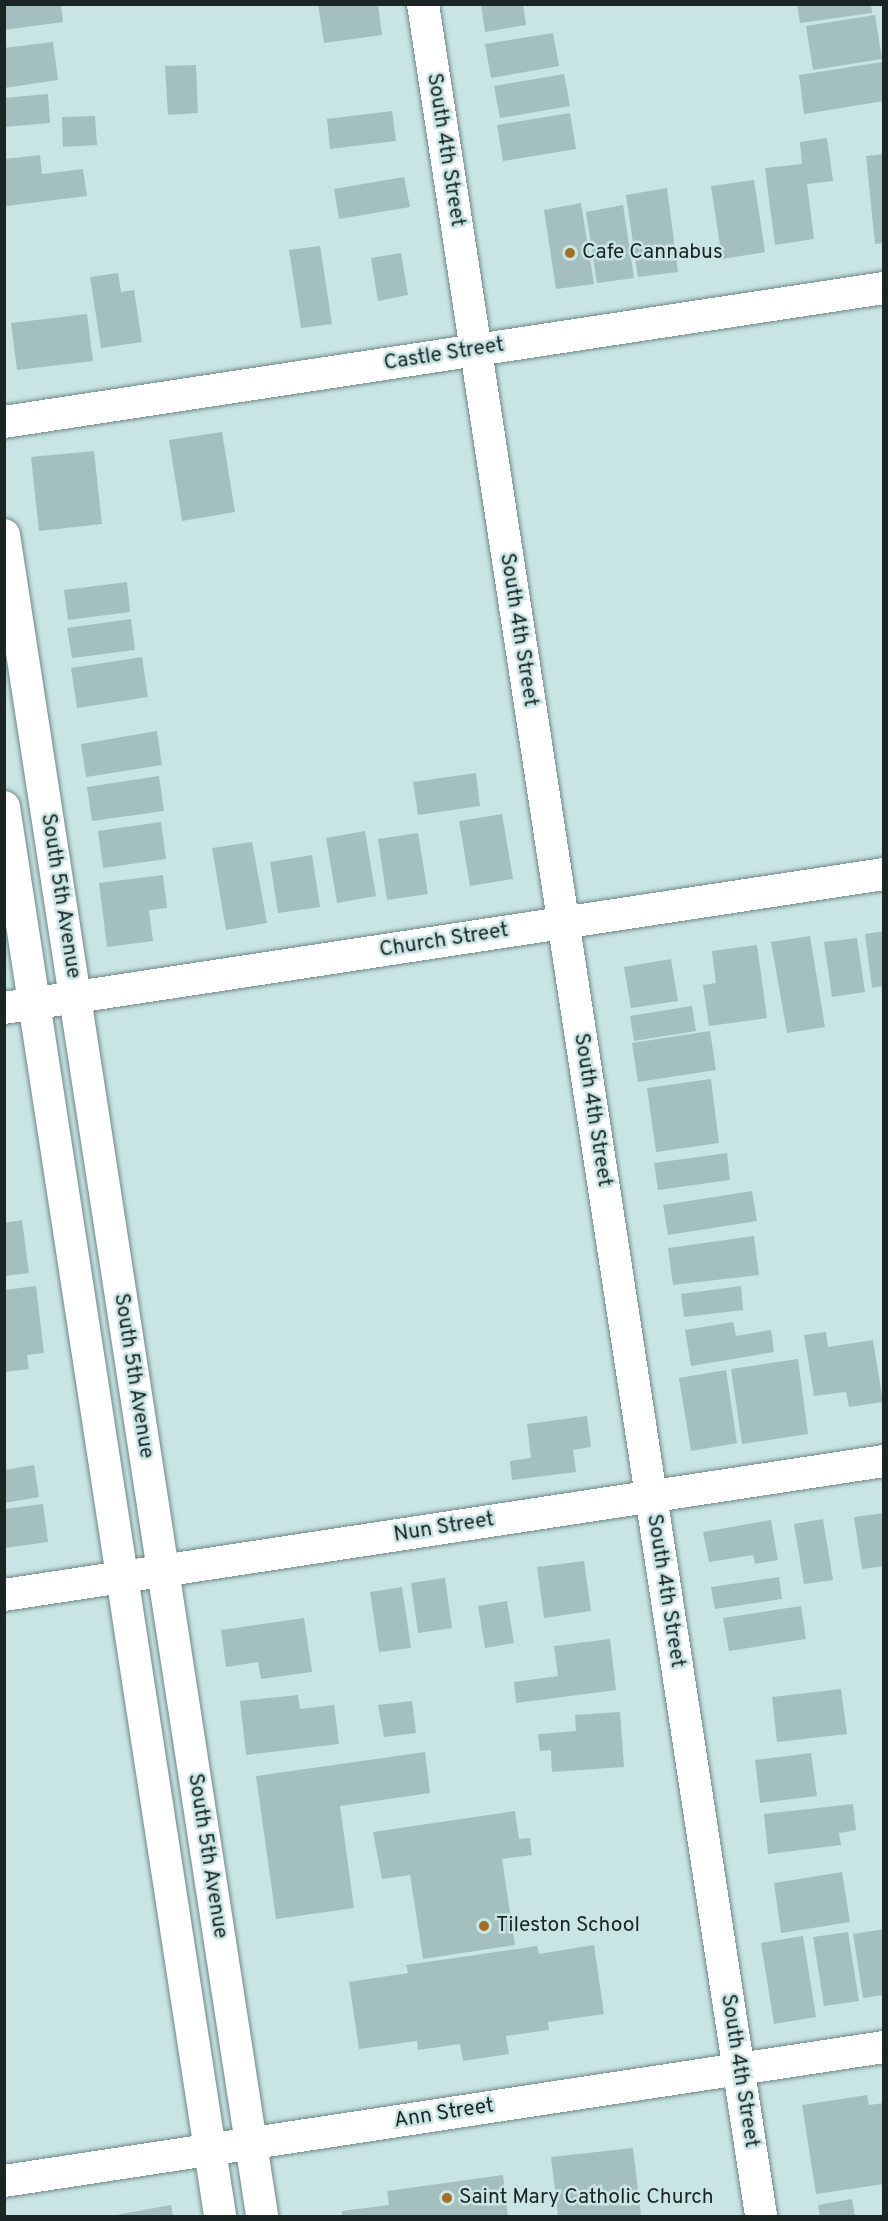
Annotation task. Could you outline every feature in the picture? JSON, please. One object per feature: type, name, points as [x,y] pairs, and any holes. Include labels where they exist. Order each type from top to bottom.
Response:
[{"type":"street","name":"South 4th Street","points":[[423,4],[761,2217]]},
{"type":"street","name":"Castle Street","points":[[4,422],[884,288]]},
{"type":"street","name":"South 5th Avenue","points":[[4,535],[262,2217]]},
{"type":"street","name":"South 5th Avenue","points":[[4,807],[20,1005],[122,1577],[220,2217]]},
{"type":"street","name":"Church Street","points":[[20,1005],[884,874]]},
{"type":"street","name":"Nun Street","points":[[4,1595],[884,1461]]},
{"type":"street","name":"Ann Street","points":[[4,2181],[884,2047]]},
{"type":"building","points":[[4,4],[61,4],[63,22],[4,30]]},
{"type":"building","points":[[318,4],[378,4],[382,35],[324,43]]},
{"type":"building","points":[[481,4],[523,4],[526,25],[485,32]]},
{"type":"building","points":[[797,4],[871,4],[872,13],[800,23]]},
{"type":"building","points":[[875,15],[882,59],[813,70],[806,26]]},
{"type":"building","points":[[553,33],[559,66],[491,78],[485,44]]},
{"type":"building","points":[[53,42],[58,80],[4,88],[4,48]]},
{"type":"building","points":[[882,62],[884,101],[804,114],[799,75]]},
{"type":"building","points":[[196,65],[198,113],[168,115],[165,66]]},
{"type":"building","points":[[564,74],[570,106],[500,118],[494,86]]},
{"type":"building","points":[[48,94],[50,123],[4,127],[4,98]]},
{"type":"building","points":[[392,111],[396,141],[330,149],[327,119]]},
{"type":"building","points":[[570,113],[576,149],[503,161],[497,125]]},
{"type":"building","points":[[95,116],[97,145],[63,147],[62,117]]},
{"type":"building","points":[[827,138],[833,181],[807,184],[814,239],[775,245],[765,168],[802,164],[800,142]]},
{"type":"building","points":[[884,154],[884,243],[875,244],[866,156]]},
{"type":"building","points":[[40,155],[42,174],[83,169],[87,196],[6,206],[4,159]]},
{"type":"building","points":[[404,177],[410,207],[339,219],[334,189]]},
{"type":"building","points":[[754,180],[765,252],[722,259],[711,186]]},
{"type":"building","points":[[667,188],[678,272],[638,277],[626,195]]},
{"type":"building","points":[[581,203],[594,284],[556,289],[544,210]]},
{"type":"building","points":[[623,205],[634,278],[597,283],[586,212]]},
{"type":"building","points":[[320,246],[332,324],[301,328],[289,250]]},
{"type":"building","points":[[401,253],[408,295],[378,301],[371,258]]},
{"type":"building","points":[[118,273],[121,292],[134,290],[142,342],[101,348],[90,277]]},
{"type":"building","points":[[87,314],[93,361],[17,370],[11,323]]},
{"type":"building","points":[[222,432],[235,512],[182,521],[169,440]]},
{"type":"building","points":[[94,451],[102,524],[39,531],[31,457]]},
{"type":"building","points":[[127,582],[130,612],[68,620],[64,590]]},
{"type":"building","points":[[131,619],[135,650],[72,658],[67,628]]},
{"type":"building","points":[[142,657],[148,697],[77,708],[71,668]]},
{"type":"building","points":[[157,731],[162,765],[86,777],[81,744]]},
{"type":"building","points":[[476,773],[480,806],[418,815],[413,782]]},
{"type":"building","points":[[159,776],[164,811],[92,821],[87,787]]},
{"type":"building","points":[[502,814],[513,879],[470,886],[459,821]]},
{"type":"building","points":[[161,822],[166,859],[103,868],[98,831]]},
{"type":"building","points":[[365,831],[376,896],[337,903],[326,838]]},
{"type":"building","points":[[418,833],[428,894],[387,900],[378,839]]},
{"type":"building","points":[[252,842],[267,923],[226,930],[212,848]]},
{"type":"building","points":[[312,855],[320,907],[278,913],[270,862]]},
{"type":"building","points":[[163,875],[167,908],[149,910],[153,941],[107,947],[99,883]]},
{"type":"building","points":[[884,931],[884,986],[872,988],[865,934]]},
{"type":"building","points":[[810,936],[825,1027],[787,1033],[771,942]]},
{"type":"building","points":[[857,938],[865,992],[832,997],[824,942]]},
{"type":"building","points":[[757,945],[767,1018],[709,1026],[703,985],[716,983],[712,951]]},
{"type":"building","points":[[671,959],[678,1001],[631,1008],[624,967]]},
{"type":"building","points":[[692,1006],[696,1031],[634,1041],[630,1016]]},
{"type":"building","points":[[710,1031],[716,1070],[638,1082],[632,1043]]},
{"type":"building","points":[[711,1079],[719,1143],[656,1152],[647,1088]]},
{"type":"building","points":[[727,1153],[730,1180],[658,1190],[654,1163]]},
{"type":"building","points":[[752,1191],[757,1221],[668,1235],[663,1205]]},
{"type":"building","points":[[22,1220],[29,1273],[4,1276],[4,1223]]},
{"type":"building","points":[[754,1236],[759,1275],[673,1285],[668,1248]]},
{"type":"building","points":[[36,1286],[44,1353],[27,1355],[29,1369],[4,1372],[4,1290]]},
{"type":"building","points":[[741,1286],[743,1310],[684,1317],[681,1294]]},
{"type":"building","points":[[733,1322],[736,1336],[771,1330],[774,1352],[691,1366],[685,1330]]},
{"type":"building","points":[[826,1332],[828,1347],[873,1340],[883,1402],[849,1407],[846,1392],[814,1396],[804,1335]]},
{"type":"building","points":[[798,1359],[808,1434],[742,1444],[731,1369]]},
{"type":"building","points":[[726,1370],[737,1443],[691,1451],[679,1378]]},
{"type":"building","points":[[587,1416],[591,1447],[573,1450],[576,1472],[512,1480],[510,1461],[531,1458],[527,1424]]},
{"type":"building","points":[[34,1465],[39,1497],[4,1503],[4,1470]]},
{"type":"building","points":[[43,1504],[48,1542],[4,1548],[4,1509]]},
{"type":"building","points":[[884,1513],[884,1566],[862,1569],[854,1517]]},
{"type":"building","points":[[823,1519],[833,1580],[804,1584],[794,1524]]},
{"type":"building","points":[[771,1520],[778,1560],[755,1564],[753,1555],[709,1562],[703,1532]]},
{"type":"building","points":[[584,1561],[591,1611],[544,1618],[537,1567]]},
{"type":"building","points":[[779,1577],[782,1599],[715,1609],[711,1587]]},
{"type":"building","points":[[445,1578],[452,1628],[418,1633],[411,1583]]},
{"type":"building","points":[[402,1587],[411,1648],[379,1652],[370,1592]]},
{"type":"building","points":[[507,1601],[514,1643],[485,1648],[478,1606]]},
{"type":"building","points":[[801,1606],[806,1639],[729,1651],[723,1618]]},
{"type":"building","points":[[304,1618],[312,1672],[261,1679],[258,1662],[226,1667],[221,1630]]},
{"type":"building","points":[[610,1639],[616,1690],[516,1703],[514,1682],[558,1676],[554,1646]]},
{"type":"building","points":[[841,1689],[847,1734],[777,1742],[772,1697]]},
{"type":"building","points":[[298,1695],[300,1709],[334,1705],[339,1744],[246,1755],[240,1701]]},
{"type":"building","points":[[412,1701],[416,1733],[384,1737],[378,1705]]},
{"type":"building","points":[[620,1712],[624,1767],[552,1772],[551,1750],[540,1751],[538,1734],[576,1731],[575,1715]]},
{"type":"building","points":[[425,1752],[430,1793],[340,1806],[354,1908],[276,1919],[256,1776]]},
{"type":"building","points":[[811,1753],[817,1796],[760,1803],[755,1760]]},
{"type":"building","points":[[853,1804],[856,1830],[839,1833],[841,1845],[768,1854],[764,1814]]},
{"type":"building","points":[[515,1811],[519,1839],[530,1838],[532,1855],[502,1859],[515,1945],[423,1959],[410,1875],[382,1879],[373,1832]]},
{"type":"building","points":[[842,1872],[850,1922],[781,1933],[774,1883]]},
{"type":"building","points":[[884,1929],[884,1995],[863,1998],[853,1934]]},
{"type":"building","points":[[848,1932],[859,2001],[824,2006],[813,1937]]},
{"type":"building","points":[[803,1936],[816,2017],[774,2024],[761,1943]]},
{"type":"building","points":[[594,1945],[604,2014],[548,2022],[549,2030],[506,2036],[509,2054],[463,2061],[460,2044],[418,2050],[417,2041],[359,2049],[349,1982],[408,1973],[406,1965],[537,1946],[539,1954]]},
{"type":"building","points":[[867,2095],[869,2105],[884,2103],[884,2184],[816,2194],[802,2105]]},
{"type":"building","points":[[633,2148],[641,2216],[558,2216],[551,2157]]},
{"type":"building","name":"Saint Mary Catholic Church","points":[[503,2175],[508,2216],[342,2216],[342,2211],[389,2205],[387,2191]]},
{"type":"building","points":[[852,2199],[855,2216],[820,2216],[818,2205]]},
{"type":"building","points":[[171,2205],[173,2216],[116,2216],[116,2215]]},
{"type":"place","name":"Cafe Cannabus","points":[[570,253]]},
{"type":"place","name":"Tileston School","points":[[484,1926]]},
{"type":"place","name":"Saint Mary Catholic Church","points":[[447,2198]]}]
